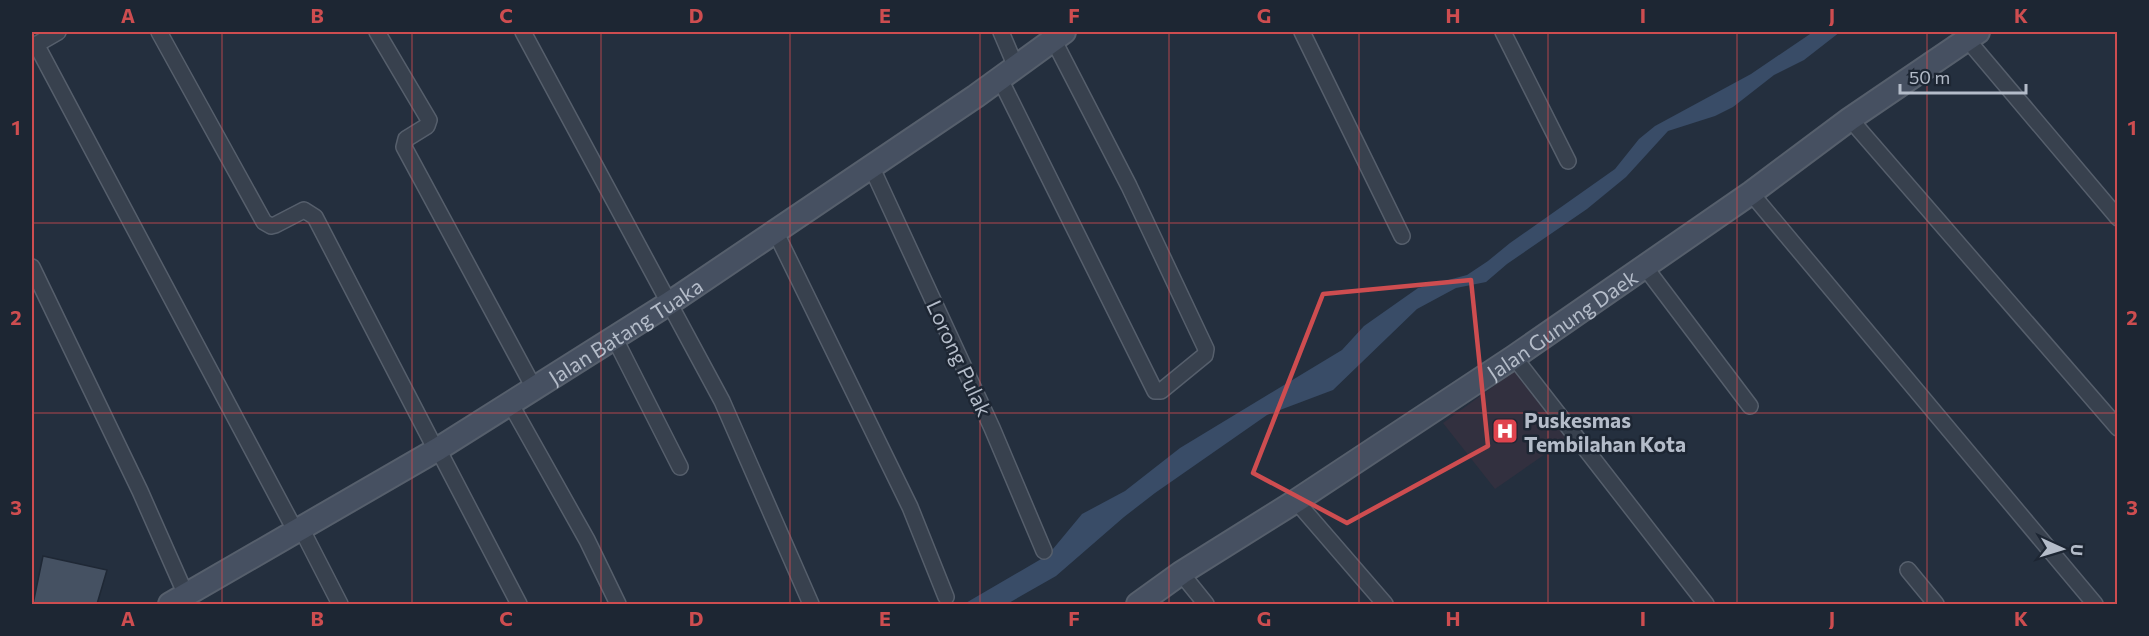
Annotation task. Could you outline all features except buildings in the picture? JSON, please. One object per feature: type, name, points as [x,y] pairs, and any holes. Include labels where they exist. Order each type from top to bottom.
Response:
[{"type":"street","points":[[58,32],[34,46],[340,604]]},
{"type":"street","points":[[159,32],[264,222],[271,226],[275,225],[304,210],[315,217],[519,604]]},
{"type":"street","points":[[377,32],[428,118],[427,126],[406,139],[405,147],[534,388]]},
{"type":"street","points":[[523,32],[671,302],[722,401],[811,604]]},
{"type":"street","points":[[1001,32],[1008,73],[1155,391],[1161,391],[1205,355],[1206,349],[1059,35]]},
{"type":"street","points":[[1302,32],[1402,236]]},
{"type":"street","points":[[1503,32],[1568,161]]},
{"type":"street","name":"Jalan Batang Tuaka","points":[[178,600],[437,449],[671,302],[1008,73],[1059,35]]},
{"type":"street","points":[[1972,35],[2118,218]]},
{"type":"street","name":"Jalan Gunung Daek","points":[[1138,604],[1181,573],[1296,501],[1514,357],[1751,193],[1850,119],[1972,35]]},
{"type":"street","points":[[1850,119],[2118,428]]},
{"type":"street","name":"Lorong Pulak","points":[[871,166],[992,428],[1044,551]]},
{"type":"street","points":[[1751,193],[2096,604]]},
{"type":"street","points":[[775,231],[910,507],[946,597]]},
{"type":"street","points":[[32,267],[140,491],[178,600]]},
{"type":"street","points":[[1645,267],[1750,406]]},
{"type":"street","points":[[614,338],[680,467]]},
{"type":"street","points":[[1514,357],[1706,604]]},
{"type":"street","points":[[510,403],[587,540],[618,604]]},
{"type":"street","points":[[1296,501],[1385,604]]},
{"type":"street","points":[[1908,570],[1936,604]]},
{"type":"street","points":[[1181,573],[1206,604]]},
{"type":"highlighted area","points":[[1471,280],[1488,446],[1347,523],[1253,473],[1323,294]]},
{"type":"shaded area","name":"Puskesmas Tembilahan Kota","points":[[1516,370],[1567,439],[1495,489],[1443,423]]},
{"type":"water","points":[[1813,32],[1840,32],[1804,60],[1774,75],[1733,107],[1715,116],[1668,131],[1626,177],[1587,209],[1507,264],[1486,282],[1456,288],[1417,309],[1333,390],[1267,415],[1155,493],[1056,576],[1007,604],[964,604],[1048,555],[1082,514],[1125,491],[1180,448],[1342,350],[1364,326],[1418,288],[1467,275],[1488,261],[1615,169],[1639,139],[1655,126],[1751,74]]},
{"type":"place","name":"Puskesmas Tembilahan Kota","points":[[1505,431]]}]
